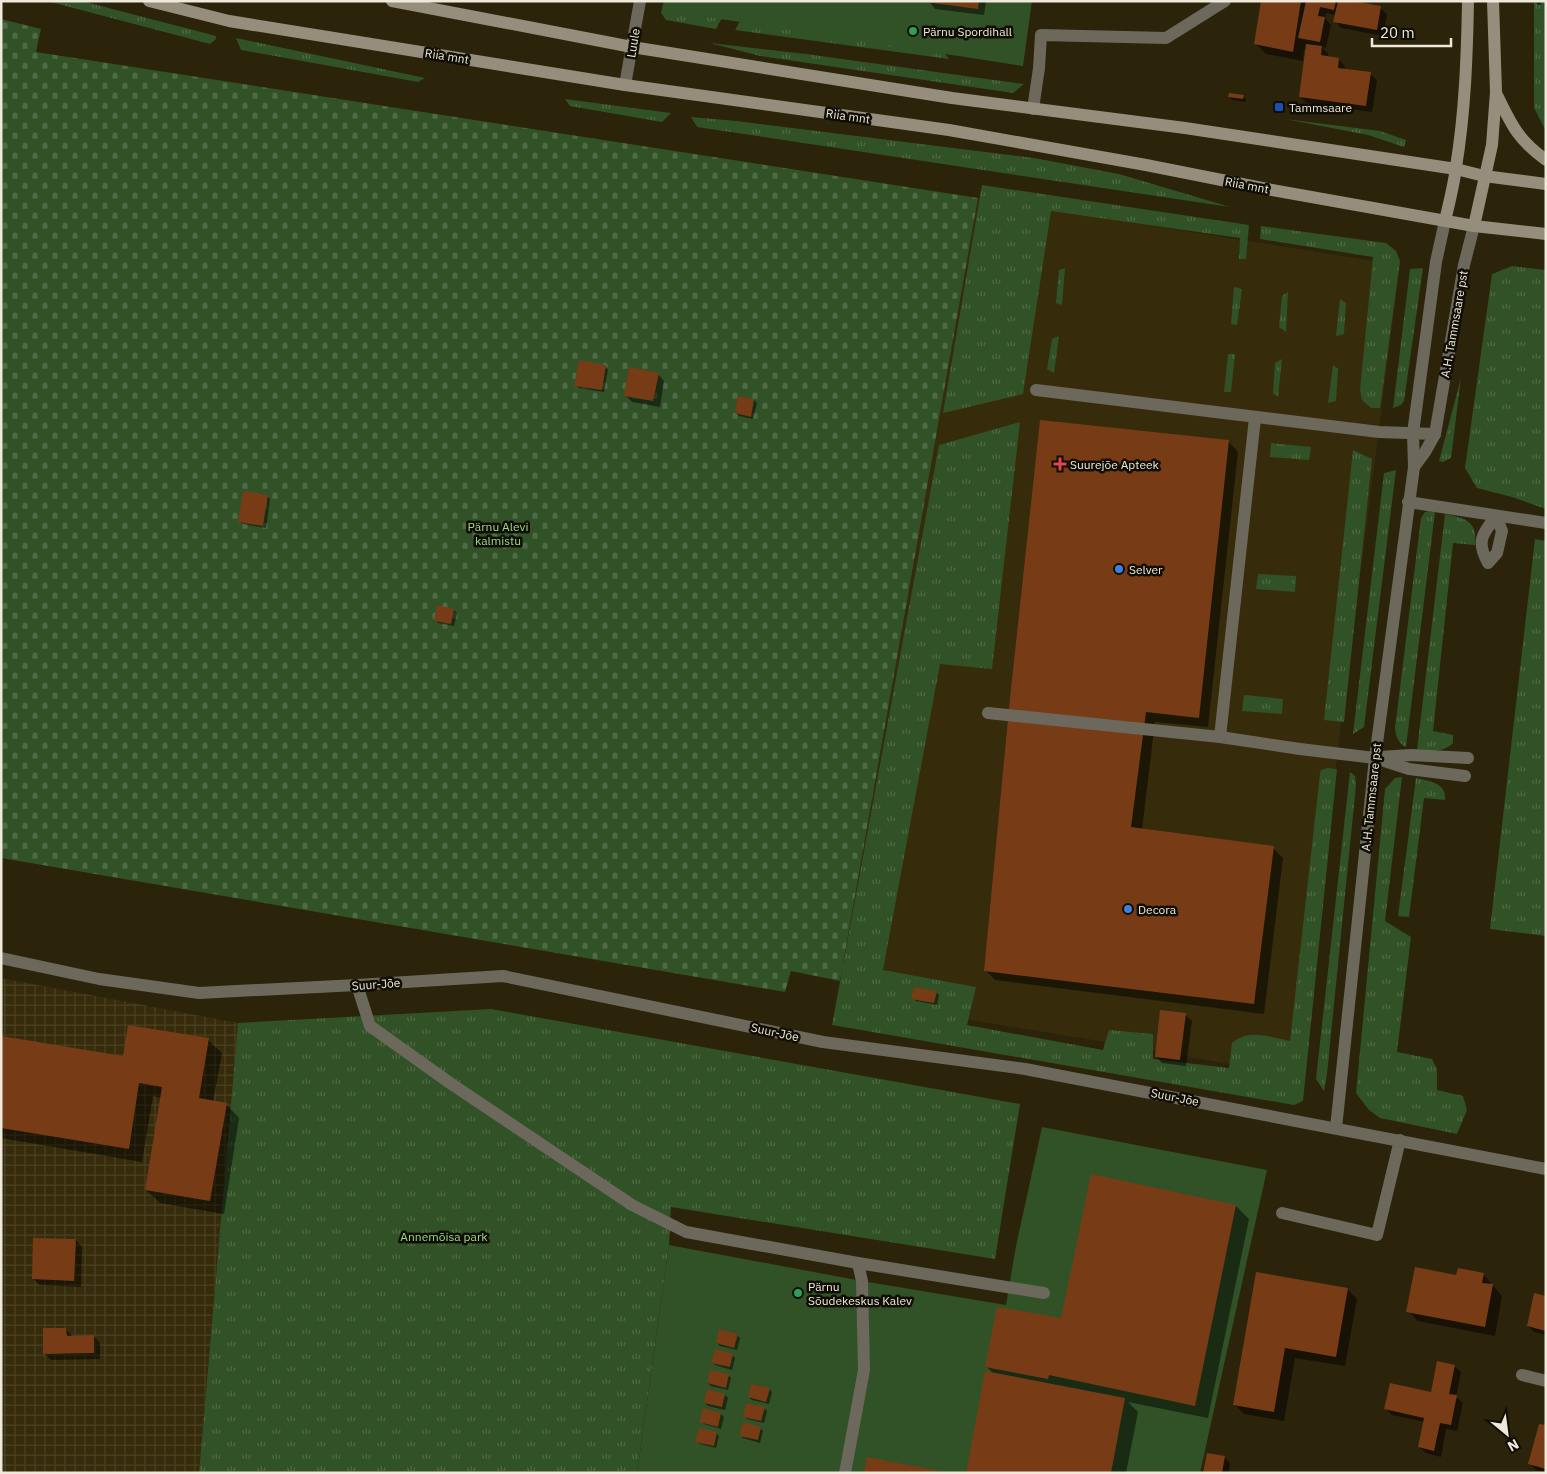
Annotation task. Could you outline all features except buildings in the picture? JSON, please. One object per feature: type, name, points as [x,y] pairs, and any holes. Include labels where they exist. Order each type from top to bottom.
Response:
[{"type":"main road","name":"Riia mnt","points":[[149,1],[176,5],[230,22],[625,85],[949,130],[1474,226],[1546,234]]},
{"type":"main road","points":[[392,1],[632,47],[952,98],[1185,128],[1484,176],[1546,184]]},
{"type":"main road","name":"A.H. Tammsaare pst","points":[[1445,220],[1456,170],[1464,108],[1468,1]]},
{"type":"main road","name":"A.H. Tammsaare pst","points":[[1474,226],[1492,145],[1496,92],[1494,1]]},
{"type":"main road","points":[[1496,92],[1514,129],[1527,146],[1546,160]]},
{"type":"street","name":"Luule","points":[[625,85],[640,1]]},
{"type":"street","points":[[1033,108],[1039,68],[1041,35],[1166,38],[1225,1]]},
{"type":"street","name":"A.H. Tammsaare pst","points":[[1336,1128],[1375,758],[1414,467],[1413,433],[1436,262],[1445,220]]},
{"type":"street","name":"A.H. Tammsaare pst","points":[[1414,467],[1435,434],[1464,265],[1474,226]]},
{"type":"street","points":[[1036,390],[1379,432],[1435,434]]},
{"type":"street","points":[[1220,737],[1255,418]]},
{"type":"street","points":[[1408,502],[1546,524]]},
{"type":"street","points":[[988,713],[1220,737],[1375,758],[1409,769],[1465,776]]},
{"type":"street","points":[[1375,758],[1410,755],[1468,758]]},
{"type":"street","name":"Suur-Jõe","points":[[1,958],[99,979],[199,993],[357,986],[503,976],[823,1042],[1025,1068],[1546,1169]]},
{"type":"street","points":[[357,986],[370,1026],[450,1083],[632,1205],[686,1232],[858,1263],[1044,1293]]},
{"type":"street","points":[[1282,1213],[1377,1235],[1400,1140]]},
{"type":"street","points":[[845,1473],[864,1370],[862,1281],[858,1263]]},
{"type":"street","points":[[1522,1375],[1546,1381]]},
{"type":"shaded area","points":[[978,198],[1400,265],[1298,1076],[841,999],[840,981]]},
{"type":"shaded area","points":[[1,978],[238,1023],[199,1473],[1,1473]]},
{"type":"green space","points":[[47,1],[82,1],[216,36],[216,39],[210,44]]},
{"type":"green space","points":[[664,1],[731,1],[716,29],[666,20],[661,13]]},
{"type":"green space","name":"Pärnu Spordihall","points":[[664,1],[1032,1],[1023,66],[662,10]]},
{"type":"green space","points":[[752,1],[907,1],[949,59],[735,30]]},
{"type":"green space","points":[[1534,1],[1546,1],[1546,131],[1534,108]]},
{"type":"green space","name":"Pärnu Alevi kalmistu","points":[[1,19],[41,29],[36,52],[978,198],[840,981],[791,971],[785,992],[1,858]]},
{"type":"green space","points":[[236,38],[425,78],[418,82],[241,50]]},
{"type":"green space","points":[[710,43],[806,54],[1024,84],[1013,93],[760,56]]},
{"type":"green space","points":[[565,99],[671,113],[662,122],[570,106]]},
{"type":"green space","points":[[691,117],[1034,158],[1119,174],[1230,207],[697,127]]},
{"type":"green space","points":[[1285,119],[1380,131],[1406,140],[1404,147],[1368,135]]},
{"type":"green space","points":[[982,185],[1249,225],[1246,259],[1239,259],[1240,238],[1051,211],[1023,394],[943,413]]},
{"type":"green space","points":[[1261,226],[1386,243],[1396,251],[1400,261],[1380,408],[1371,408],[1362,400],[1360,390],[1373,257],[1260,239]]},
{"type":"green space","points":[[1512,266],[1546,270],[1546,509],[1512,497],[1477,488],[1465,468],[1492,274]]},
{"type":"green space","points":[[1065,268],[1062,305],[1056,303],[1059,270]]},
{"type":"green space","points":[[1423,268],[1404,401],[1401,405],[1393,408],[1410,269]]},
{"type":"green space","points":[[1234,287],[1242,289],[1237,325],[1231,324]]},
{"type":"green space","points":[[1288,292],[1286,332],[1279,327],[1282,296]]},
{"type":"green space","points":[[1340,299],[1346,303],[1344,334],[1336,336]]},
{"type":"green space","points":[[1059,336],[1054,373],[1047,369],[1052,339]]},
{"type":"green space","points":[[1228,354],[1235,354],[1231,392],[1224,392]]},
{"type":"green space","points":[[1282,359],[1278,397],[1273,393],[1275,363]]},
{"type":"green space","points":[[1333,365],[1338,369],[1336,401],[1328,403]]},
{"type":"green space","points":[[1461,378],[1451,458],[1443,462],[1439,461]]},
{"type":"green space","points":[[1020,422],[992,669],[940,664],[883,970],[976,987],[967,1025],[1103,1050],[1109,1030],[1153,1034],[1153,1059],[1229,1068],[1232,1043],[1238,1038],[1260,1035],[1290,1041],[1320,774],[1321,770],[1328,768],[1337,769],[1303,1101],[1294,1105],[832,1025],[939,445]]},
{"type":"green space","points":[[1271,443],[1311,447],[1309,460],[1270,457]]},
{"type":"green space","points":[[1353,450],[1372,459],[1344,722],[1324,720]]},
{"type":"green space","points":[[1396,470],[1364,727],[1353,734],[1384,473]]},
{"type":"green space","points":[[1425,512],[1435,512],[1406,747],[1398,739],[1395,728],[1421,518]]},
{"type":"green space","points":[[1445,514],[1459,517],[1469,522],[1475,537],[1475,545],[1453,543],[1433,731],[1453,735],[1453,743],[1441,750],[1417,750]]},
{"type":"green space","points":[[1535,539],[1546,541],[1546,936],[1490,929]]},
{"type":"green space","points":[[1258,574],[1296,576],[1295,592],[1256,589]]},
{"type":"green space","points":[[1244,695],[1283,699],[1282,714],[1242,711]]},
{"type":"green space","points":[[1350,772],[1355,776],[1356,785],[1324,1091],[1316,1079]]},
{"type":"green space","points":[[1402,777],[1385,921],[1411,937],[1397,1052],[1432,1059],[1437,1069],[1437,1090],[1463,1096],[1467,1110],[1457,1134],[1380,1118],[1369,1110],[1356,1093],[1385,789],[1395,778]]},
{"type":"green space","points":[[1416,778],[1436,783],[1440,786],[1445,794],[1445,800],[1424,798],[1409,917],[1398,916]]},
{"type":"green space","name":"Annemõisa park","points":[[491,1009],[1020,1104],[995,1259],[671,1207],[669,1245],[637,1473],[199,1473],[238,1023]]},
{"type":"green space","name":"Pärnu Sõudekeskus Kalev","points":[[1042,1127],[1267,1170],[1200,1473],[637,1473],[669,1245],[862,1281],[1006,1305],[1016,1246]]},
{"type":"place","name":"Pärnu Spordihall","points":[[913,31]]},
{"type":"place","name":"Tammsaare","points":[[1279,107]]},
{"type":"place","name":"Suurejõe Apteek","points":[[1060,464]]},
{"type":"place","name":"Selver","points":[[1119,569]]},
{"type":"place","name":"Decora","points":[[1128,909]]},
{"type":"place","name":"Pärnu Sõudekeskus Kalev","points":[[798,1293]]}]
